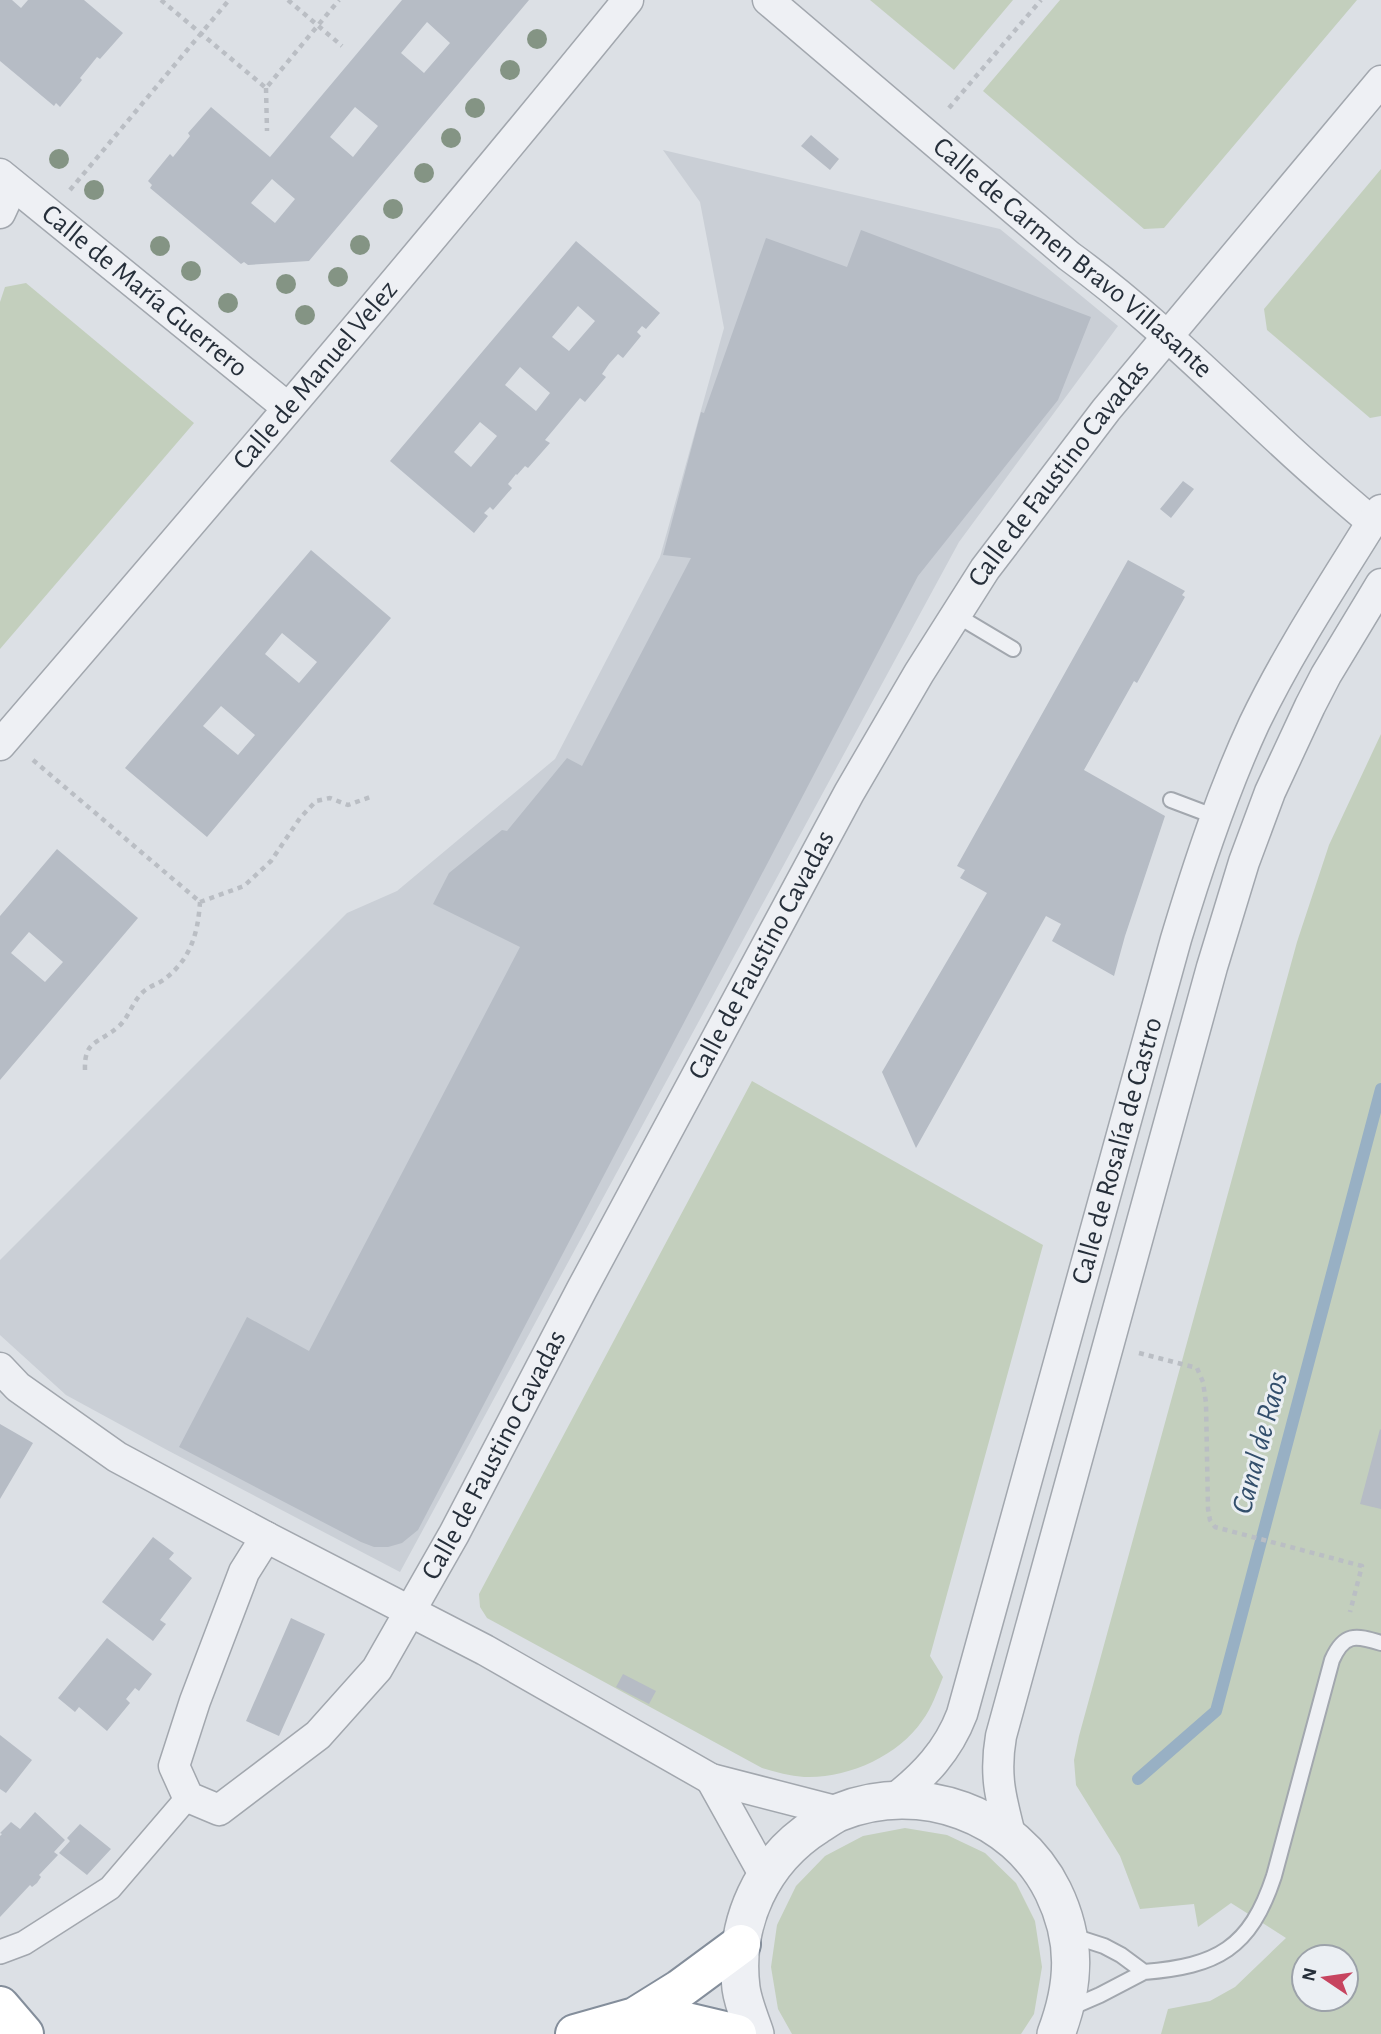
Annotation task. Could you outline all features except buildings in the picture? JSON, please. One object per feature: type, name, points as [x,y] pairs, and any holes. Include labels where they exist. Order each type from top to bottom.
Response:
[{"type":"highway","points":[[575,2034],[635,2017],[680,1989],[741,1944]]},
{"type":"highway","points":[[0,2006],[24,2034]]},
{"type":"highway","points":[[635,2017],[681,2021],[737,2034]]},
{"type":"street","name":"Calle de Manuel Velez","points":[[3,742],[248,458],[628,0]]},
{"type":"street","name":"Calle de Carmen Bravo Villasante","points":[[768,0],[1069,256],[1168,336],[1282,442],[1376,516]]},
{"type":"street","name":"Calle de Faustino Cavadas","points":[[188,1797],[219,1810],[318,1735],[377,1669],[411,1611],[849,793],[919,673],[985,569],[1106,410],[1381,81]]},
{"type":"street","name":"Calle de María Guerrero","points":[[6,180],[288,408]]},
{"type":"street","points":[[0,213],[6,180]]},
{"type":"street","name":"Calle de Rosalía de Castro","points":[[893,1800],[936,1761],[947,1746],[962,1714],[1176,939],[1202,854],[1244,747],[1274,686],[1301,636],[1376,516]]},
{"type":"street","name":"Calle de Rosalía de Castro","points":[[1011,1838],[997,1772],[1000,1736],[1212,967],[1255,829],[1287,754],[1326,675],[1381,584]]},
{"type":"street","name":"Calle de Faustino Cavadas","points":[[0,1368],[18,1387],[117,1457],[265,1537],[411,1611],[711,1779],[839,1812]]},
{"type":"street","points":[[0,1952],[24,1944],[110,1888],[188,1797],[174,1766],[195,1701],[244,1572],[265,1537]]},
{"type":"street","points":[[711,1779],[765,1876]]},
{"type":"street","points":[[755,2034],[741,1989],[741,1944],[747,1918],[765,1876],[787,1849],[807,1832],[839,1812],[893,1800],[925,1801],[956,1807],[985,1820],[1011,1838],[1032,1858],[1061,1907],[1068,1934],[1070,1984],[1061,2022]]},
{"type":"lane","points":[[956,615],[1013,649]]},
{"type":"lane","points":[[1171,800],[1216,817]]},
{"type":"lane","points":[[1061,2022],[1101,1995],[1144,1972],[1195,1965],[1211,1959],[1243,1938],[1268,1896],[1332,1660],[1343,1641],[1349,1638],[1359,1637],[1381,1643]]},
{"type":"lane","points":[[1068,1934],[1104,1946],[1144,1972]]},
{"type":"path","points":[[161,0],[266,88]]},
{"type":"path","points":[[49,215],[229,0]]},
{"type":"path","points":[[288,0],[342,46]]},
{"type":"path","points":[[267,131],[266,88],[339,0]]},
{"type":"path","points":[[926,135],[1041,0]]},
{"type":"path","points":[[3,742],[200,902]]},
{"type":"path","points":[[200,902],[244,886],[271,861],[300,818],[316,801],[330,799],[348,804],[373,796]]},
{"type":"path","points":[[85,1070],[84,1055],[89,1048],[118,1027],[144,991],[165,979],[182,961],[192,946],[199,920],[200,902]]},
{"type":"path","points":[[1108,1345],[1197,1368],[1203,1382],[1206,1403],[1208,1509],[1210,1520],[1215,1527],[1362,1566],[1343,1641]]},
{"type":"shaded area","points":[[663,150],[1000,229],[1118,326],[959,542],[400,1572],[66,1395],[0,1335],[0,1260],[347,913],[397,891],[555,759],[660,557],[724,328],[700,202]]},
{"type":"green space","points":[[870,0],[1013,0],[954,70]]},
{"type":"green space","points":[[1060,0],[1357,0],[1164,228],[1144,229],[983,91]]},
{"type":"green space","points":[[1381,169],[1381,416],[1370,418],[1267,330],[1264,309]]},
{"type":"green space","points":[[26,283],[194,423],[0,649],[0,302],[5,287]]},
{"type":"green space","points":[[1381,734],[1381,2034],[1161,2034],[1168,2009],[1210,2001],[1235,1987],[1286,1938],[1231,1903],[1198,1927],[1194,1904],[1140,1909],[1120,1856],[1076,1785],[1074,1760],[1297,942],[1329,845]]},
{"type":"green space","points":[[752,1081],[1043,1245],[930,1656],[943,1677],[934,1700],[912,1734],[885,1755],[854,1769],[820,1777],[794,1776],[762,1768],[487,1618],[480,1607],[479,1594]]},
{"type":"green space","points":[[905,1828],[947,1835],[985,1853],[1016,1883],[1035,1921],[1042,1967],[1034,2014],[1021,2034],[792,2034],[778,2009],[771,1967],[777,1925],[796,1886],[825,1856],[863,1836]]},
{"type":"waterway","name":"Canal de Raos","points":[[1138,1779],[1216,1711],[1381,1089]]}]
